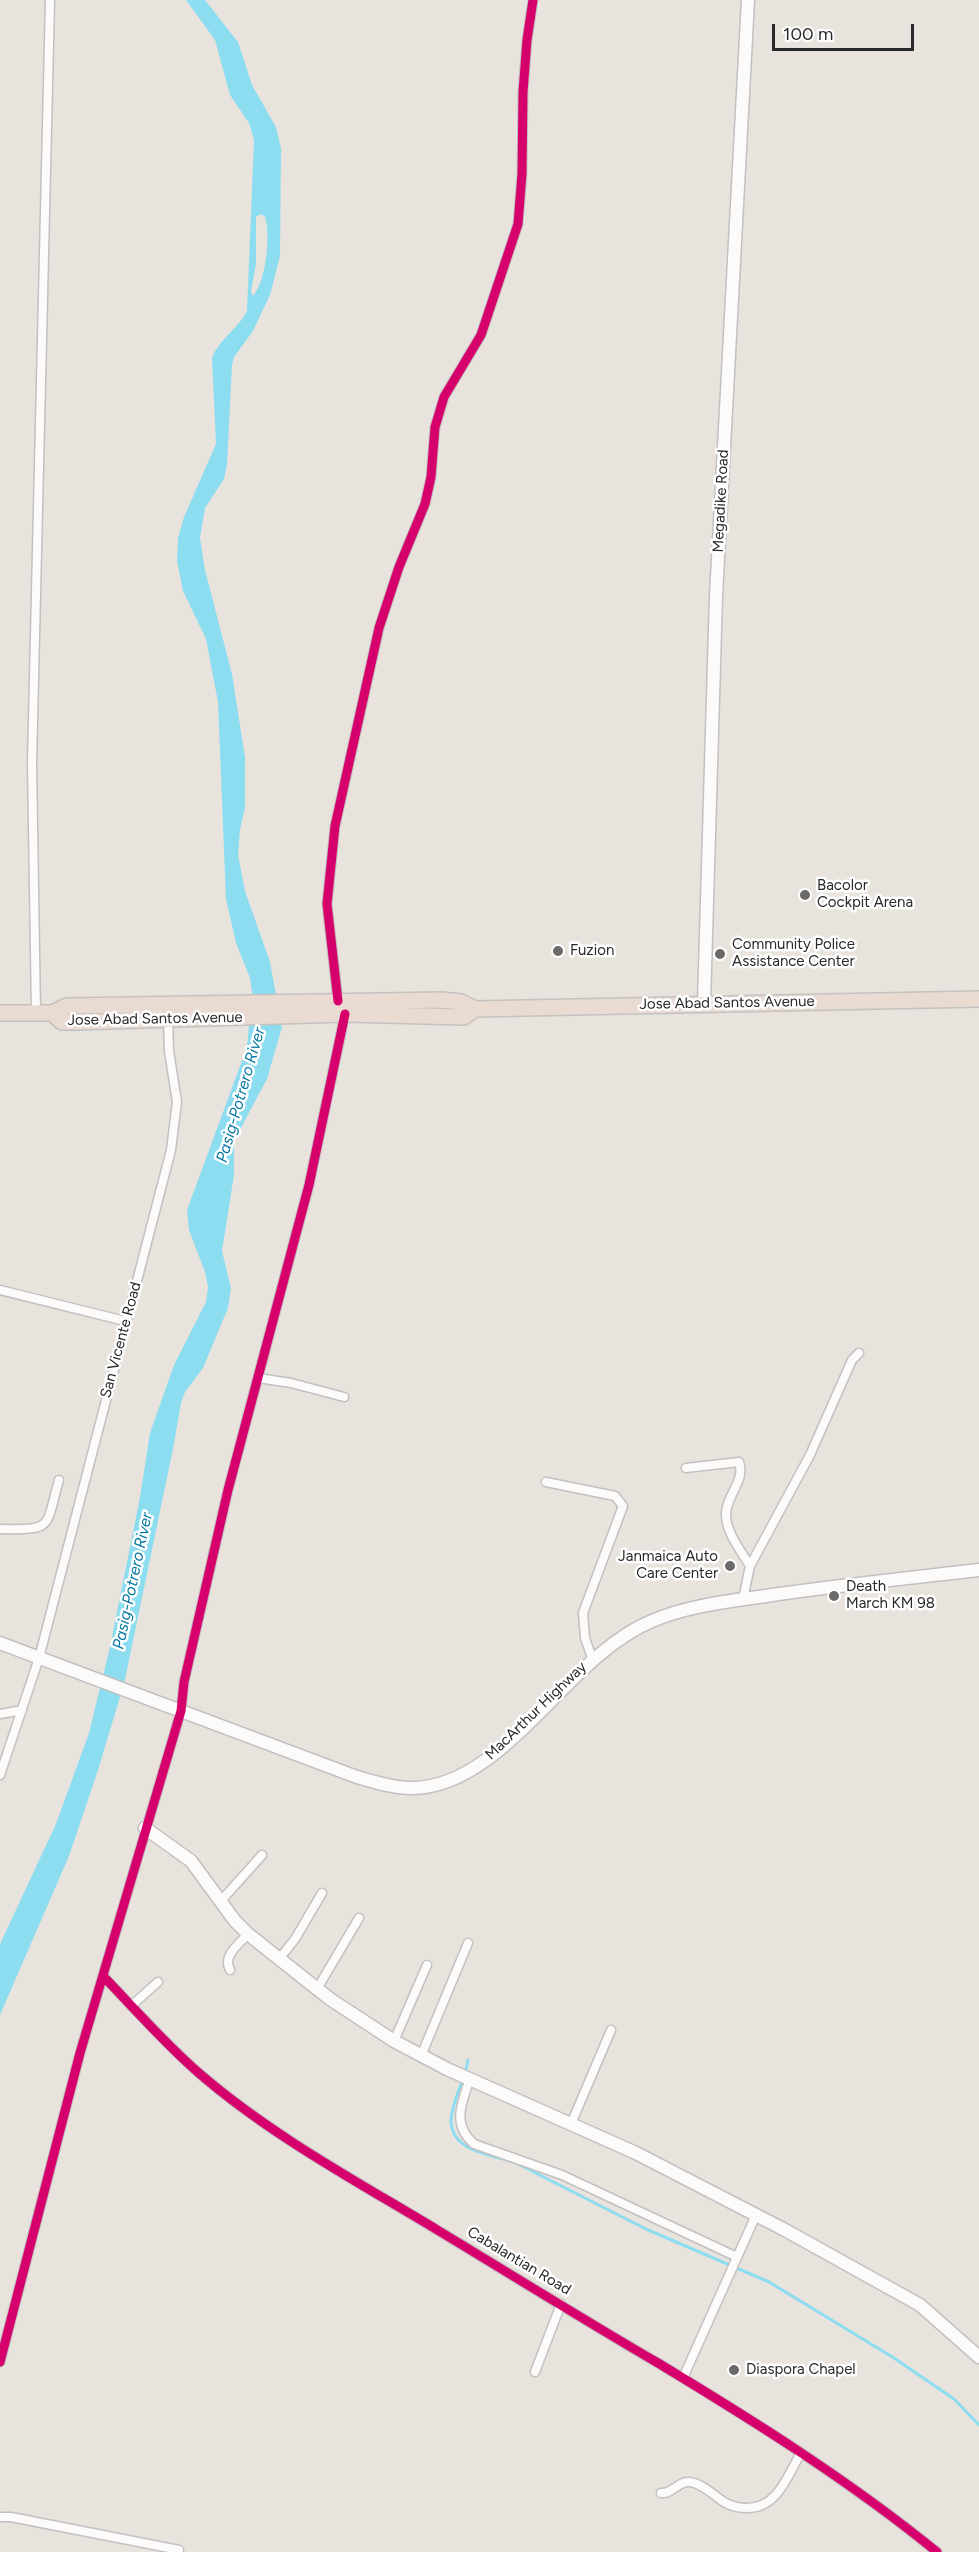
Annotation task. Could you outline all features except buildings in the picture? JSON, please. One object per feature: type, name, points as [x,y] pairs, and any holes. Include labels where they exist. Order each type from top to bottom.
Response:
[{"type":"highway","name":"Jose Abad Santos Avenue","points":[[0,1013],[52,1013],[62,1022],[173,1013],[337,1008],[442,999],[461,1002],[475,1009],[979,999]]},
{"type":"main road","name":"Megadike Road","points":[[704,1003],[716,596],[748,0]]},
{"type":"main road","name":"MacArthur Highway","points":[[0,1644],[357,1777],[412,1788],[434,1785],[459,1777],[489,1759],[592,1658],[625,1634],[651,1621],[683,1610],[743,1599],[979,1570]]},
{"type":"main road","points":[[146,1828],[191,1861],[220,1902],[248,1934],[317,1989],[394,2041],[421,2056],[636,2153],[878,2280],[920,2306],[979,2356]]},
{"type":"street","points":[[36,1013],[32,763],[50,0]]},
{"type":"street","points":[[0,2362],[80,2053],[178,1710],[213,1556],[309,1185],[337,1008],[327,904],[335,826],[380,628],[399,567],[425,504],[435,427],[441,407],[444,398],[481,336],[518,224],[522,174],[523,92],[527,40],[534,0]]},
{"type":"street","name":"San Vicente Road","points":[[0,1774],[41,1658],[125,1321],[171,1150],[177,1102],[169,1051],[173,1013]]},
{"type":"street","points":[[0,1290],[125,1321]]},
{"type":"street","points":[[743,1599],[750,1566],[810,1455],[852,1360],[860,1353]]},
{"type":"street","points":[[258,1378],[291,1383],[344,1397]]},
{"type":"street","points":[[686,1467],[739,1462],[740,1477],[726,1517],[732,1534],[750,1566]]},
{"type":"street","points":[[0,1529],[38,1528],[45,1525],[50,1518],[59,1480]]},
{"type":"street","points":[[546,1482],[615,1496],[623,1506],[583,1613],[585,1638],[592,1658]]},
{"type":"street","points":[[0,1714],[22,1710]]},
{"type":"street","points":[[220,1902],[262,1855]]},
{"type":"street","points":[[279,1959],[295,1939],[322,1893]]},
{"type":"street","points":[[317,1989],[359,1918]]},
{"type":"street","points":[[230,1970],[227,1964],[229,1956],[248,1934]]},
{"type":"street","points":[[421,2056],[468,1943]]},
{"type":"street","points":[[394,2041],[428,1965]]},
{"type":"street","name":"Cabalantian Road","points":[[103,1976],[154,2031],[200,2074],[246,2111],[333,2168],[683,2378],[801,2453],[892,2516],[937,2552]]},
{"type":"street","points":[[131,2006],[158,1982]]},
{"type":"street","points":[[571,2124],[611,2030]]},
{"type":"street","points":[[470,2078],[460,2116],[460,2128],[474,2144],[553,2171],[736,2260]]},
{"type":"street","points":[[683,2378],[756,2215]]},
{"type":"street","points":[[535,2372],[561,2304]]},
{"type":"street","points":[[661,2493],[671,2492],[683,2482],[693,2482],[728,2505],[758,2508],[769,2504],[777,2494],[801,2453]]},
{"type":"street","points":[[0,2517],[11,2517],[179,2550]]},
{"type":"water","name":"Pasig-Potrero River","points":[[186,0],[205,0],[238,42],[252,85],[276,127],[281,148],[280,256],[270,295],[253,331],[234,357],[227,465],[224,479],[205,508],[200,538],[205,570],[232,674],[245,757],[245,807],[238,855],[245,891],[270,962],[282,1027],[267,1079],[234,1141],[234,1175],[222,1251],[231,1288],[228,1308],[203,1368],[185,1392],[181,1403],[124,1684],[69,1856],[0,2015],[0,1944],[56,1824],[89,1733],[110,1647],[140,1497],[150,1433],[174,1365],[206,1302],[208,1287],[205,1272],[189,1230],[187,1210],[247,1047],[252,991],[250,978],[236,943],[226,899],[218,702],[206,639],[183,591],[177,561],[178,538],[184,517],[216,444],[212,358],[219,345],[247,311],[254,140],[249,123],[230,95],[215,40]],"holes":[[[261,214],[265,217],[267,225],[266,258],[261,280],[253,296],[251,292],[256,264],[256,217]]]},
{"type":"waterway","points":[[466,2069],[468,2060]]},
{"type":"waterway","points":[[462,2081],[452,2112],[453,2132],[458,2139],[473,2150],[510,2161]]},
{"type":"waterway","points":[[516,2163],[646,2229],[769,2282],[894,2358],[954,2399],[979,2425]]},
{"type":"cycle path","points":[[338,1001],[327,904],[335,826],[379,628],[399,567],[425,504],[431,477],[435,427],[444,397],[481,335],[518,224],[522,174],[523,92],[533,0]]},
{"type":"cycle path","points":[[0,2362],[80,2053],[181,1711],[184,1682],[228,1490],[309,1185],[345,1014]]},
{"type":"cycle path","points":[[103,1976],[187,2063],[256,2118],[347,2176],[766,2430],[836,2476],[937,2552]]},
{"type":"place","name":"Bacolor Cockpit Arena","points":[[805,895]]},
{"type":"place","name":"Fuzion","points":[[558,951]]},
{"type":"place","name":"Community Police Assistance Center","points":[[720,954]]},
{"type":"place","name":"Janmaica Auto Care Center","points":[[730,1566]]},
{"type":"place","name":"Death March KM 98","points":[[834,1596]]},
{"type":"place","name":"Diaspora Chapel","points":[[734,2370]]}]
